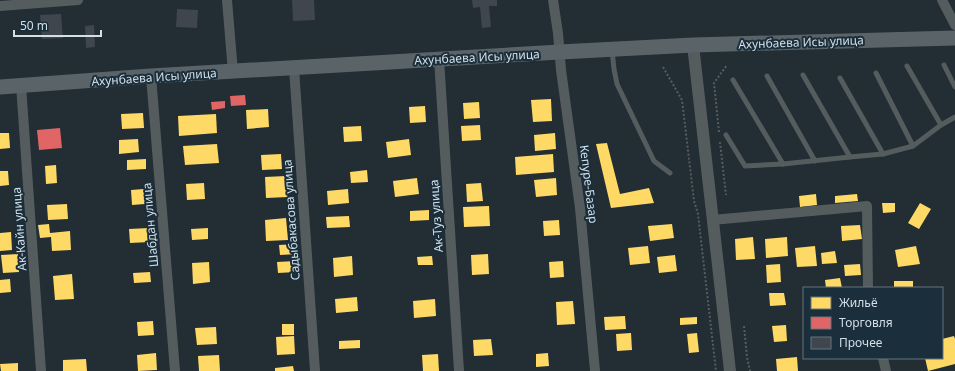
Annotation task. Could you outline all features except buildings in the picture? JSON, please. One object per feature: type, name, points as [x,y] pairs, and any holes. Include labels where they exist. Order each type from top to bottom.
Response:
[{"type":"main road","name":"Ахунбаева Исы улица","points":[[0,87],[152,76],[693,45],[955,38]]},
{"type":"street","points":[[0,6],[78,0]]},
{"type":"street","points":[[227,0],[233,72]]},
{"type":"street","name":"Кепуре-Базар","points":[[553,0],[580,208],[595,371]]},
{"type":"street","points":[[942,0],[955,24]]},
{"type":"street","points":[[693,45],[730,371]]},
{"type":"street","name":"Ак-Туз улица","points":[[438,59],[460,371]]},
{"type":"street","name":"Садыбакасова улица","points":[[294,68],[315,371]]},
{"type":"street","name":"Шабдан улица","points":[[152,76],[174,371]]},
{"type":"street","name":"Ак-Кайн улица","points":[[21,85],[42,371]]},
{"type":"street","points":[[712,220],[867,206],[868,287]]},
{"type":"street","points":[[883,359],[886,371]]},
{"type":"lane","points":[[612,50],[614,69],[618,84],[654,161],[670,173]]},
{"type":"lane","points":[[944,65],[955,87]]},
{"type":"lane","points":[[907,66],[941,125]]},
{"type":"lane","points":[[876,73],[913,146]]},
{"type":"lane","points":[[803,75],[850,157]]},
{"type":"lane","points":[[767,76],[815,161]]},
{"type":"lane","points":[[840,78],[883,154]]},
{"type":"lane","points":[[733,80],[783,164]]},
{"type":"lane","points":[[726,135],[745,166],[783,164],[883,154],[913,146],[941,125],[955,117]]},
{"type":"path","points":[[663,67],[682,100],[694,201],[698,214],[716,371]]},
{"type":"path","points":[[744,326],[750,371]]}]
